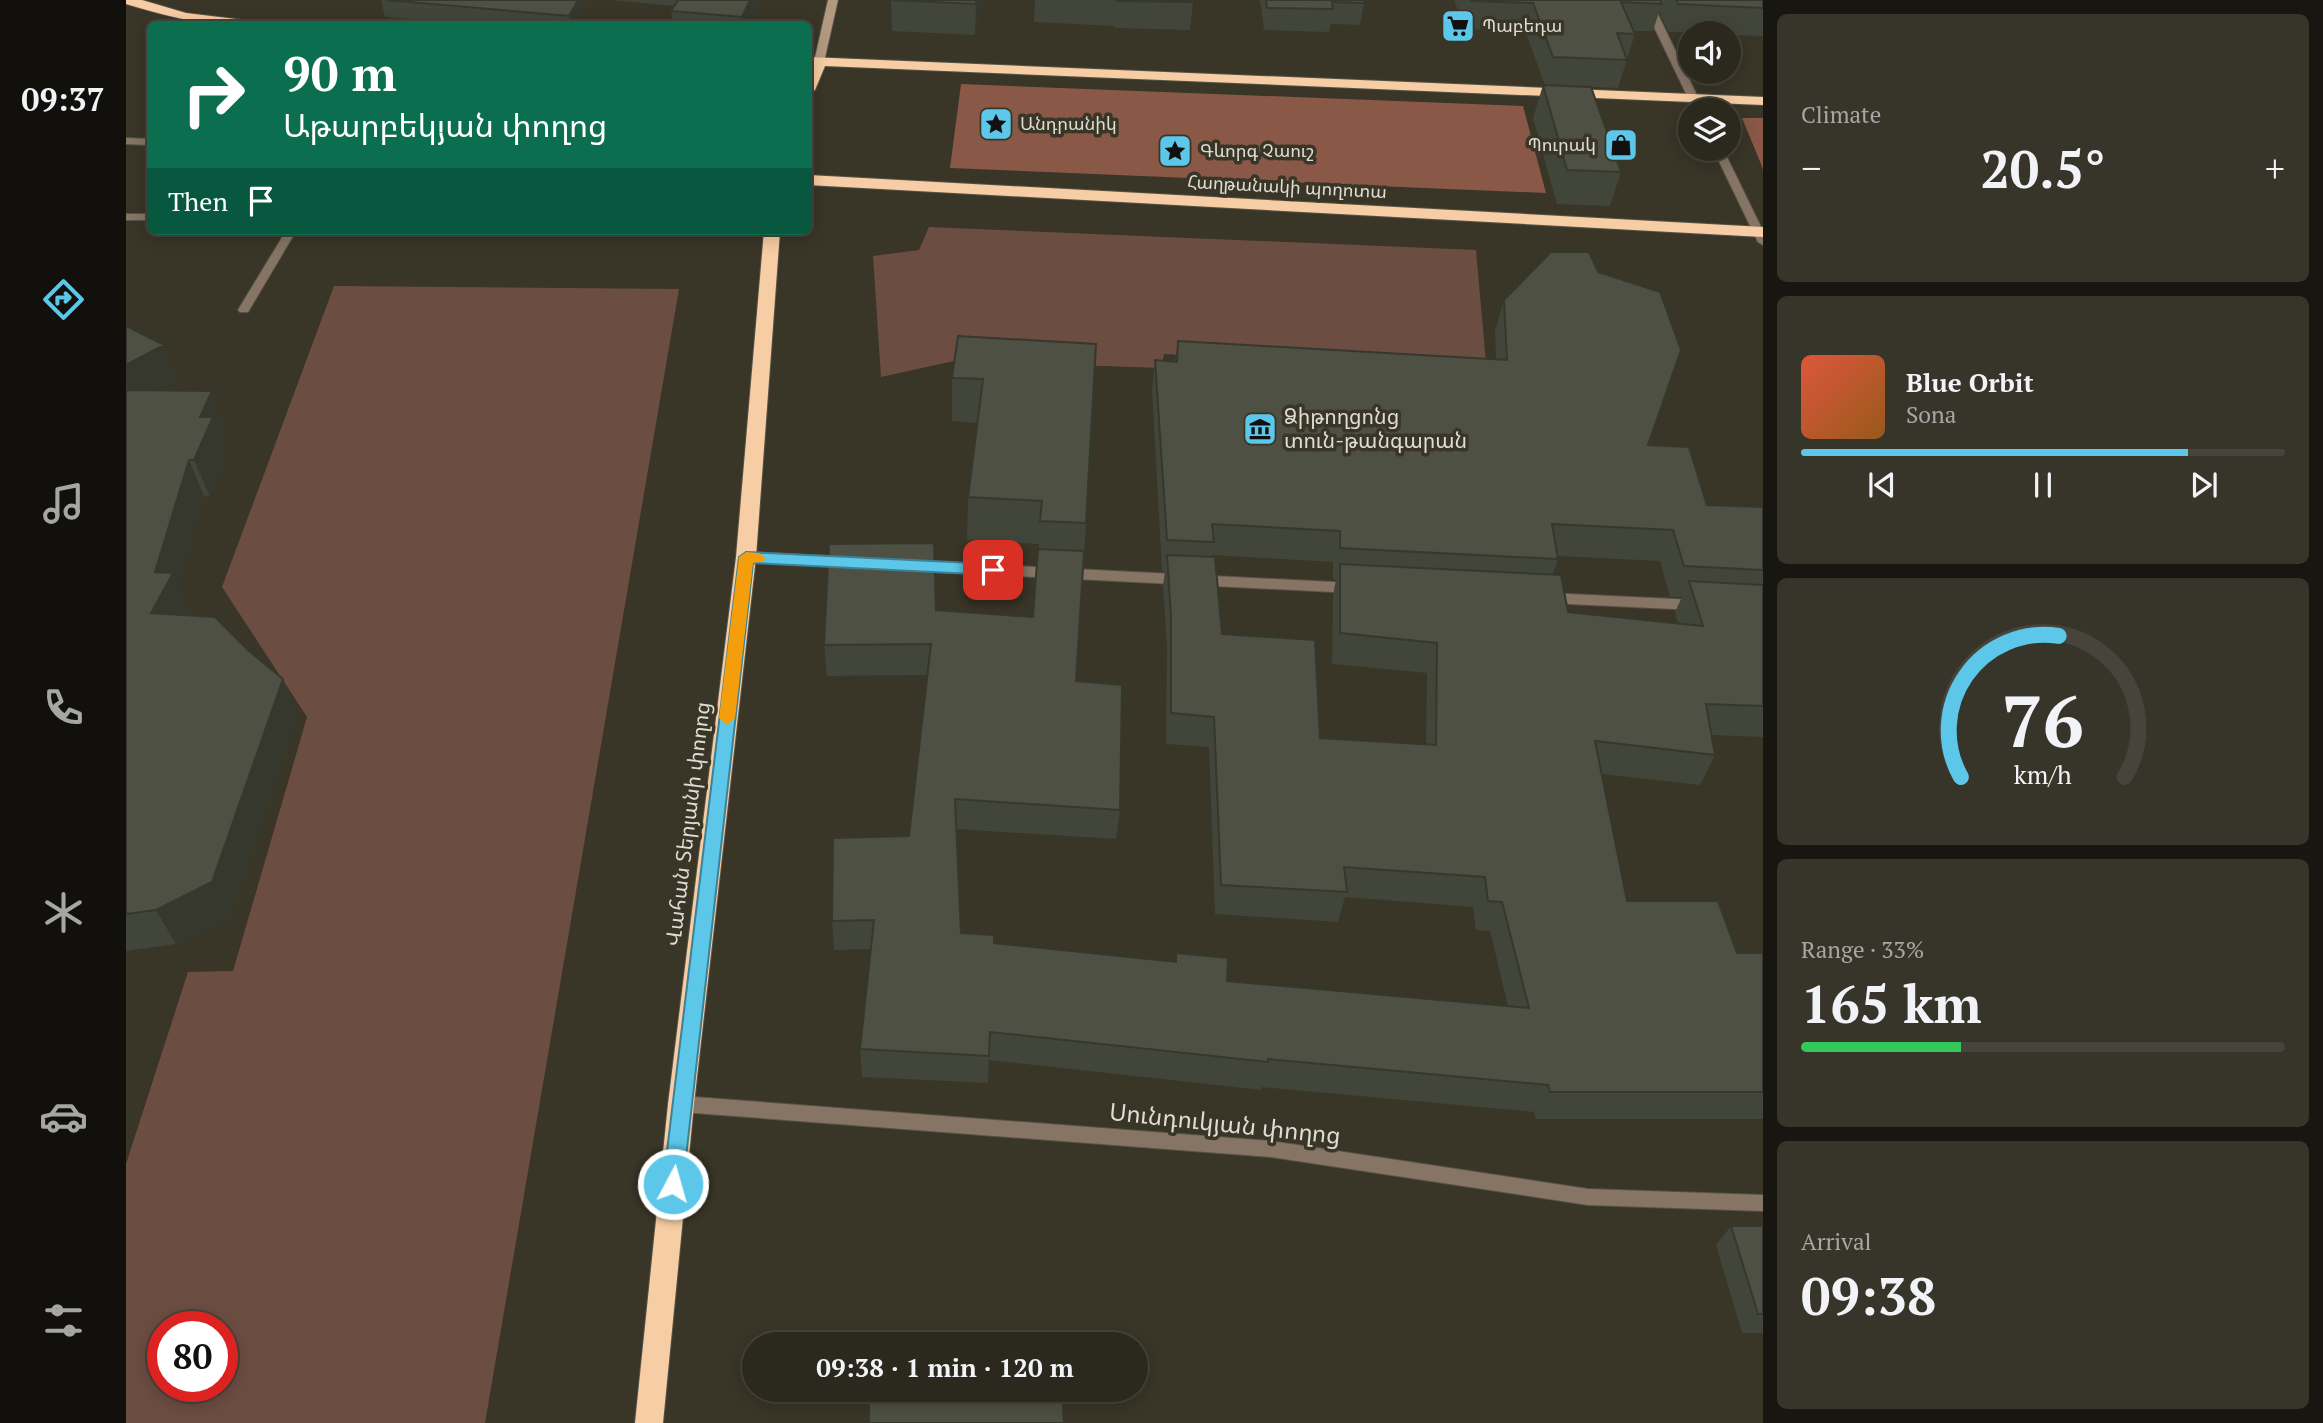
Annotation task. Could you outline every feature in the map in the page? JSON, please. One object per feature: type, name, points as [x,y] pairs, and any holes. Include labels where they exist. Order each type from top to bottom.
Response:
[{"type":"highway","points":[[127,0],[185,17],[219,21]]},
{"type":"highway","points":[[814,61],[1678,103]]},
{"type":"highway","points":[[1741,103],[1763,102]]},
{"type":"highway","name":"Հաղթանակի պողոտա","points":[[812,180],[1761,235]]},
{"type":"highway","name":"Վահան Տերյանի փողոց","points":[[649,1423],[681,1104],[746,557],[772,235]]},
{"type":"street","points":[[814,61],[833,0]]},
{"type":"street","points":[[1646,0],[1694,98]]},
{"type":"street","points":[[126,141],[147,142]]},
{"type":"street","points":[[1724,161],[1761,235]]},
{"type":"street","points":[[126,217],[147,218]]},
{"type":"street","points":[[244,310],[289,235]]},
{"type":"street","points":[[746,557],[858,563]]},
{"type":"street","points":[[899,565],[1373,589]]},
{"type":"street","points":[[1540,597],[1707,606]]},
{"type":"street","name":"Սունդուկյան փողոց","points":[[681,1104],[1271,1149],[1588,1197],[1763,1203]]},
{"type":"shaded area","points":[[961,84],[1523,106],[1546,193],[950,168]]},
{"type":"shaded area","points":[[1742,118],[1763,118],[1763,170],[1761,164]]},
{"type":"shaded area","points":[[929,227],[1476,250],[1487,374],[1164,354],[1161,368],[954,361],[881,377],[873,256],[919,250]]},
{"type":"shaded area","points":[[334,286],[679,289],[485,1423],[126,1423],[126,1164],[188,972],[233,971],[307,717],[222,587]]},
{"type":"building","points":[[386,0],[578,0],[569,16]]},
{"type":"building","points":[[678,0],[750,0],[742,17],[671,11]]},
{"type":"building","points":[[891,0],[976,0],[976,4]]},
{"type":"building","points":[[1192,0],[1193,2],[1116,1]]},
{"type":"building","points":[[1266,0],[1364,0],[1364,3],[1332,2],[1333,9],[1267,8]]},
{"type":"building","points":[[1471,0],[1660,0],[1662,4],[1621,2],[1635,34],[1617,33],[1627,60],[1553,57],[1533,3]]},
{"type":"building","points":[[1676,0],[1763,0],[1763,8],[1678,4]]},
{"type":"building","points":[[1543,85],[1591,87],[1621,172],[1567,170]]},
{"type":"building","points":[[1551,252],[1589,252],[1598,272],[1660,292],[1681,350],[1648,445],[1689,447],[1707,505],[1763,507],[1763,570],[1684,566],[1673,530],[1552,524],[1558,559],[1340,548],[1340,531],[1212,524],[1214,542],[1167,540],[1155,360],[1177,362],[1178,341],[1507,360],[1504,300]]},
{"type":"building","points":[[126,326],[164,345],[126,365]]},
{"type":"building","points":[[958,336],[1096,344],[1086,523],[1040,521],[1042,501],[968,497],[983,379],[952,378]]},
{"type":"building","points":[[126,390],[212,391],[200,417],[213,417],[194,460],[189,460],[155,572],[173,573],[151,613],[215,617],[249,651],[283,679],[212,882],[156,910],[126,914]]},
{"type":"building","points":[[934,543],[936,610],[1033,617],[1038,549],[1084,551],[1076,681],[1122,685],[1120,810],[955,799],[961,933],[994,935],[994,943],[1176,962],[1176,953],[1228,958],[1227,981],[1529,1008],[1502,902],[1488,901],[1485,877],[1344,867],[1347,892],[1221,885],[1214,717],[1171,713],[1171,616],[1167,555],[1215,557],[1222,634],[1315,640],[1320,738],[1436,745],[1437,643],[1340,633],[1340,564],[1561,575],[1568,612],[1703,626],[1689,581],[1763,585],[1763,706],[1706,704],[1715,755],[1595,741],[1627,901],[1718,901],[1737,953],[1763,953],[1763,1092],[1550,1092],[1548,1085],[1268,1059],[1268,1062],[990,1032],[989,1056],[860,1049],[874,920],[832,921],[833,838],[909,836],[931,644],[824,645],[829,544]]},
{"type":"building","points":[[1731,1226],[1763,1226],[1763,1314],[1758,1314]]},
{"type":"building","points":[[869,1402],[1063,1402],[1064,1423],[869,1423]]},
{"type":"slow traffic","points":[[727,718],[746,557],[759,558]]},
{"type":"place","name":"Պաբեդա","points":[[1458,26]]},
{"type":"place","name":"Անդրանիկ","points":[[996,124]]},
{"type":"place","name":"Պուրակ","points":[[1621,145]]},
{"type":"place","name":"Գևորգ Չաուշ","points":[[1175,151]]},
{"type":"place","name":"Ձիթողցոնց տուն-թանգարան","points":[[1260,429]]},
{"type":"route","points":[[673,1184],[746,557],[993,570]]}]
